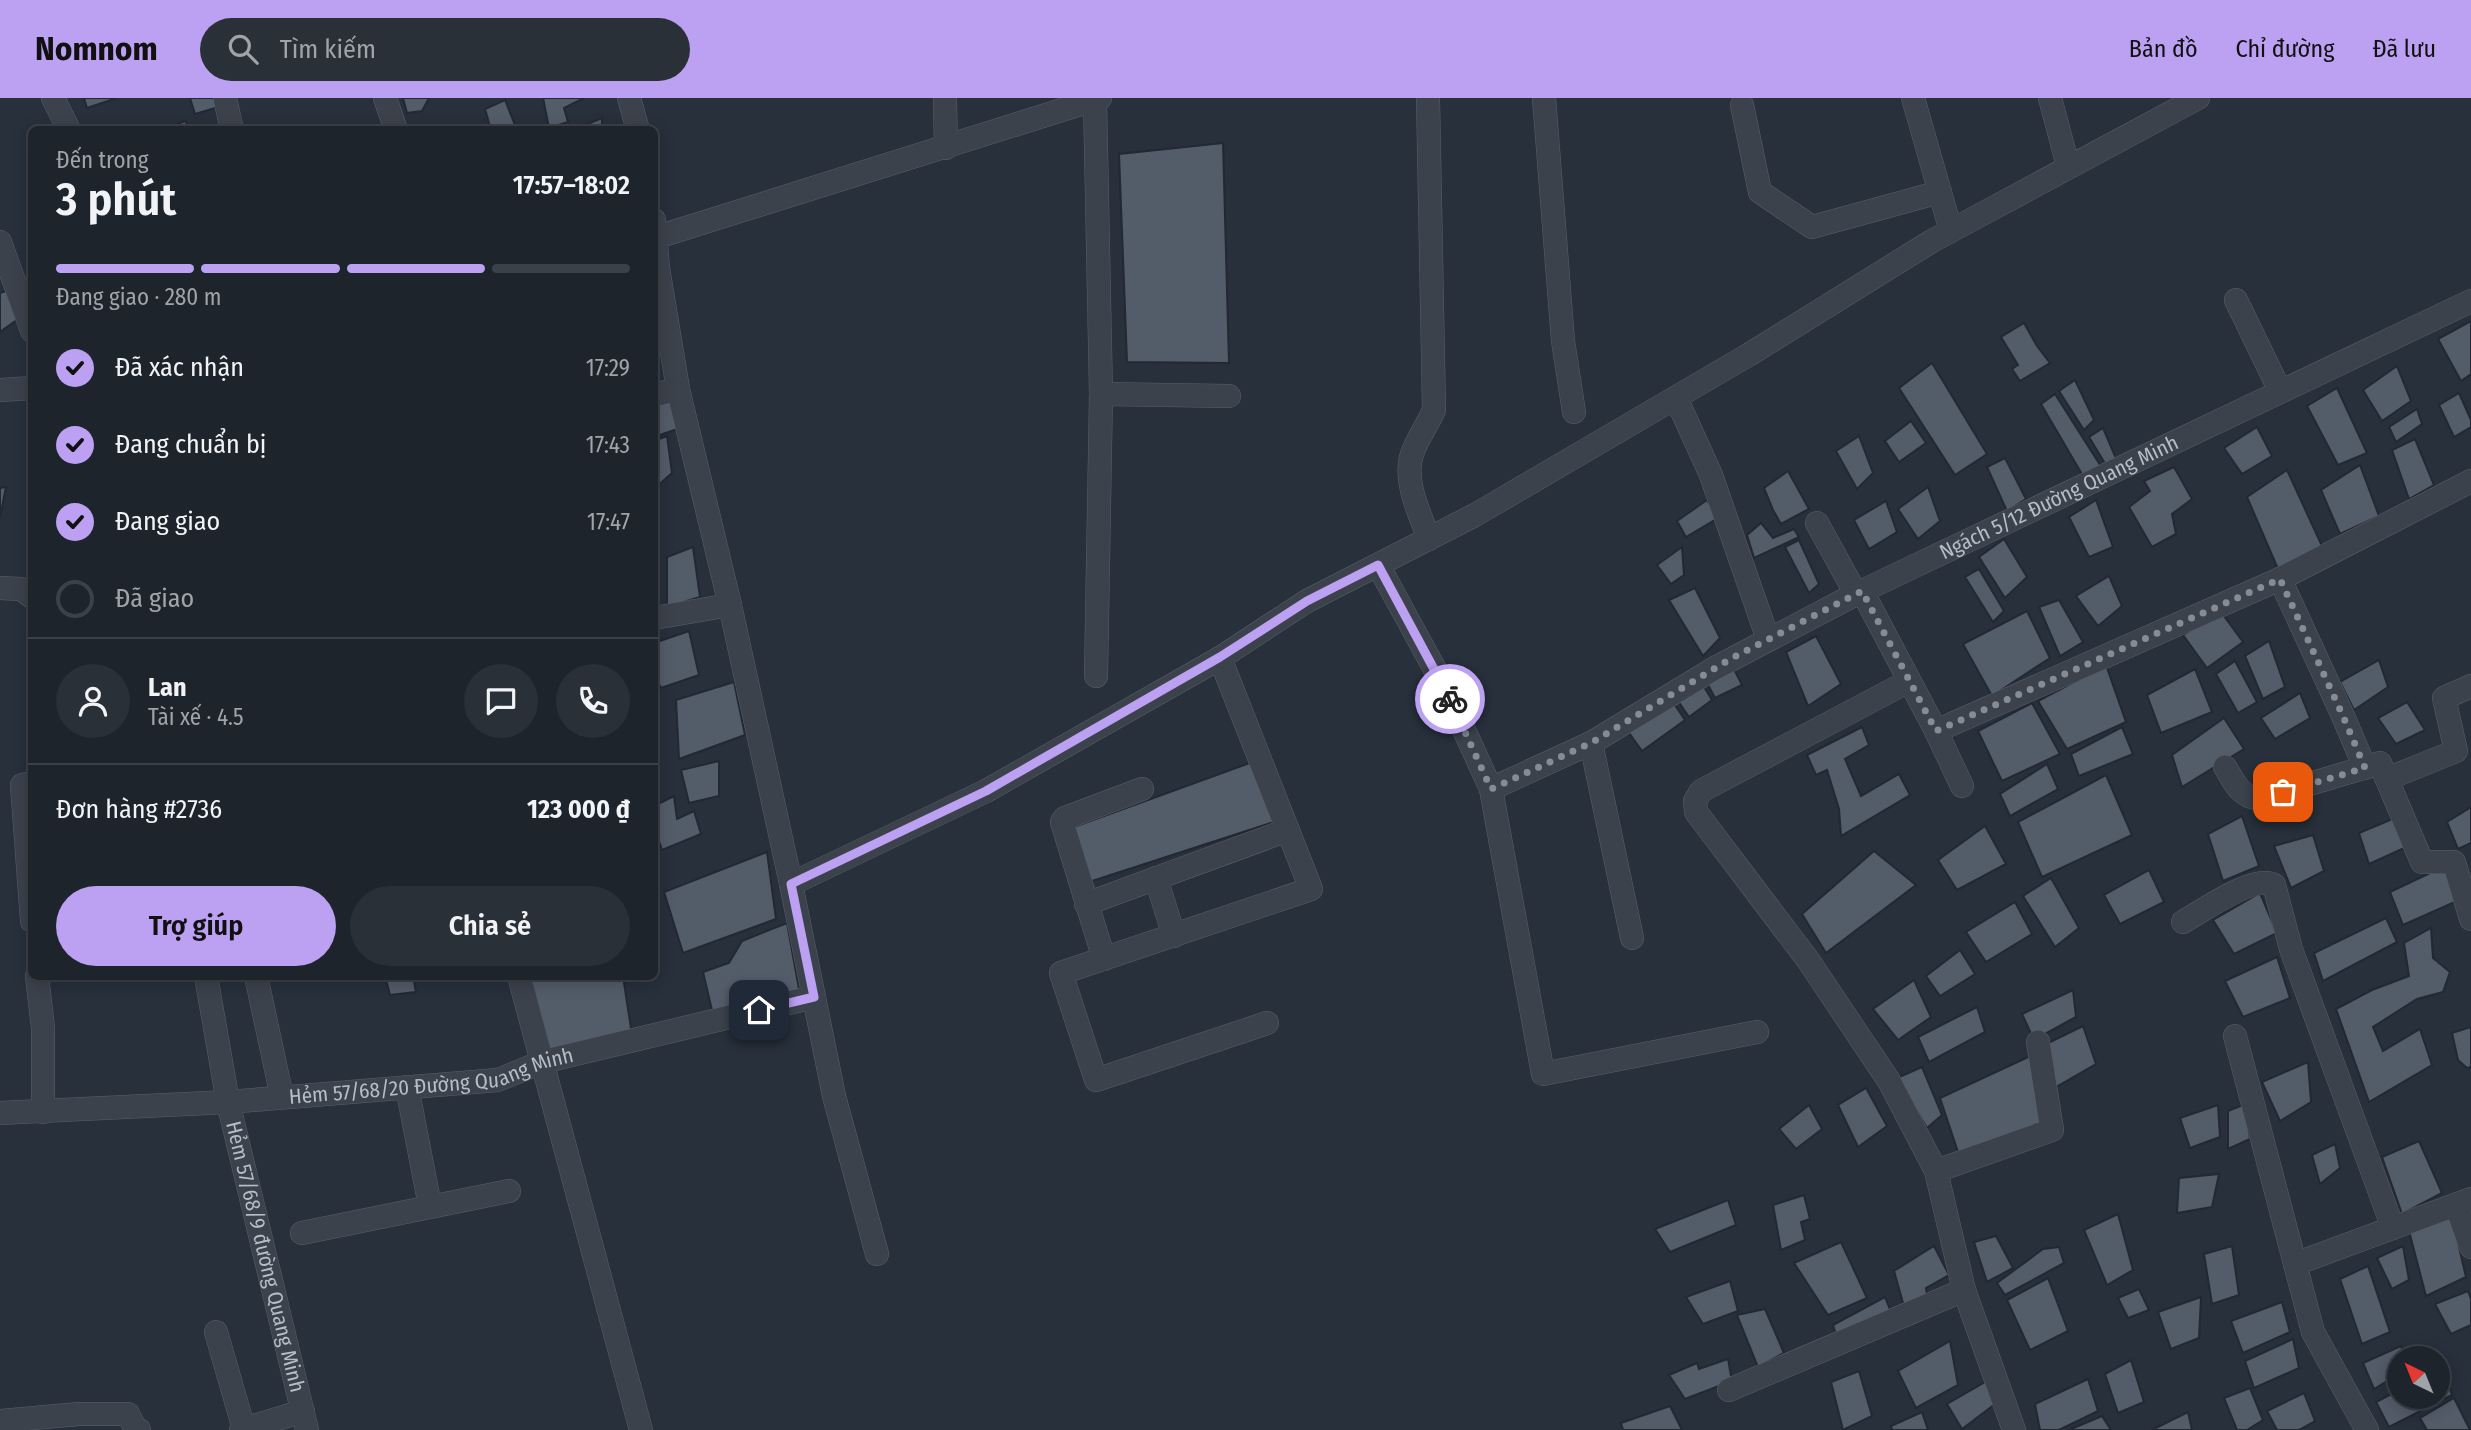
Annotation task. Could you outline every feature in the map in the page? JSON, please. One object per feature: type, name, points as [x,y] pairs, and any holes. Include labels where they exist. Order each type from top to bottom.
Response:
[{"type":"street","points":[[53,98],[67,126]]},
{"type":"street","points":[[225,98],[232,126]]},
{"type":"street","points":[[386,98],[395,126]]},
{"type":"street","points":[[629,98],[637,126]]},
{"type":"street","points":[[944,98],[946,148]]},
{"type":"street","points":[[1429,98],[1434,410],[1412,454],[1409,470],[1414,499],[1429,539]]},
{"type":"street","points":[[1544,98],[1563,341],[1574,412]]},
{"type":"street","points":[[1913,98],[1951,231]]},
{"type":"street","points":[[2050,98],[2068,166]]},
{"type":"street","points":[[791,884],[986,791],[1220,657],[1307,601],[1475,515],[1676,398],[1951,231],[2198,98]]},
{"type":"street","points":[[658,231],[946,148],[1097,99],[1101,394],[1096,676]]},
{"type":"street","points":[[1742,105],[1760,192],[1812,227],[1940,192]]},
{"type":"street","points":[[0,242],[28,320]]},
{"type":"street","points":[[658,268],[678,389],[730,606],[834,1096],[877,1254]]},
{"type":"street","points":[[2236,300],[2280,391]]},
{"type":"street","name":"Ngách 5/12 Đường Quang Minh","points":[[1491,789],[1591,743],[1768,639],[1859,592],[2471,301]]},
{"type":"street","points":[[0,390],[28,388]]},
{"type":"street","points":[[658,394],[678,389]]},
{"type":"street","points":[[1101,394],[1230,396]]},
{"type":"street","points":[[1676,398],[1711,475],[1768,639]]},
{"type":"street","points":[[1936,731],[2280,579],[2471,481]]},
{"type":"street","points":[[1817,523],[1909,681],[1962,786]]},
{"type":"street","points":[[1378,565],[1444,686],[1491,789],[1543,1074],[1757,1032]]},
{"type":"street","points":[[2280,579],[2365,768]]},
{"type":"street","points":[[0,588],[21,589],[28,594]]},
{"type":"street","points":[[658,617],[730,606]]},
{"type":"street","points":[[1220,657],[1311,889],[1062,973],[1096,1080],[1267,1023]]},
{"type":"street","points":[[1909,681],[1700,791],[1695,801],[1696,812],[1808,960],[1889,1080],[1936,1171],[1965,1290],[2014,1430]]},
{"type":"street","points":[[2387,779],[2456,751],[2444,698],[2471,686]]},
{"type":"street","points":[[1591,743],[1632,938]]},
{"type":"street","points":[[2225,766],[2245,796],[2259,799],[2380,764],[2422,862],[2454,862],[2471,919]]},
{"type":"street","points":[[28,784],[22,785],[28,866]]},
{"type":"street","points":[[1104,959],[1063,821],[1142,789]]},
{"type":"street","points":[[1086,904],[1288,830]]},
{"type":"street","points":[[1156,878],[1174,936]]},
{"type":"street","points":[[2183,922],[2251,884],[2268,882],[2274,885],[2291,948],[2393,1228]]},
{"type":"street","points":[[37,980],[43,1028],[43,1112]]},
{"type":"street","name":"Hẻm 57/68/9 đường Quang Minh","points":[[207,980],[228,1102],[305,1420]]},
{"type":"street","points":[[257,980],[282,1097]]},
{"type":"street","points":[[520,980],[641,1430]]},
{"type":"street","name":"Hẻm 57/68/20 Đường Quang Minh","points":[[0,1113],[228,1102],[498,1080],[542,1062],[814,997]]},
{"type":"street","points":[[2235,1036],[2313,1332],[2367,1430]]},
{"type":"street","points":[[1936,1171],[2052,1130],[2038,1042]]},
{"type":"street","points":[[407,1087],[430,1206]]},
{"type":"street","points":[[302,1233],[509,1191]]},
{"type":"street","points":[[2295,1265],[2464,1202],[2471,1247]]},
{"type":"street","points":[[1729,1390],[1965,1290]]},
{"type":"street","points":[[216,1332],[243,1429],[305,1420]]},
{"type":"street","points":[[0,1421],[128,1414],[135,1428],[139,1430]]},
{"type":"building","points":[[84,98],[117,98],[87,108]]},
{"type":"building","points":[[190,98],[231,98],[232,103],[195,114]]},
{"type":"building","points":[[403,98],[429,98],[422,111],[407,113]]},
{"type":"building","points":[[543,98],[584,98],[564,108],[568,122],[549,126]]},
{"type":"building","points":[[505,100],[515,126],[490,126],[485,109]]},
{"type":"building","points":[[602,118],[602,126],[583,126]]},
{"type":"building","points":[[185,121],[188,126],[173,126]]},
{"type":"building","points":[[1223,143],[1229,363],[1127,362],[1119,154]]},
{"type":"building","points":[[21,286],[21,317],[0,332],[0,293]]},
{"type":"building","points":[[2471,321],[2471,374],[2461,381],[2438,339]]},
{"type":"building","points":[[2024,323],[2050,363],[2020,381],[2012,369],[2018,365],[2001,337]]},
{"type":"building","points":[[1932,363],[1987,454],[1955,475],[1899,388]]},
{"type":"building","points":[[2397,366],[2411,401],[2382,421],[2363,390]]},
{"type":"building","points":[[2075,380],[2094,420],[2084,430],[2059,391]]},
{"type":"building","points":[[675,386],[686,426],[658,436],[658,391]]},
{"type":"building","points":[[2337,388],[2367,453],[2338,465],[2307,406]]},
{"type":"building","points":[[2459,393],[2471,420],[2471,427],[2454,437],[2439,405]]},
{"type":"building","points":[[2055,394],[2102,468],[2083,476],[2041,404]]},
{"type":"building","points":[[2417,409],[2422,424],[2396,442],[2389,427]]},
{"type":"building","points":[[1911,421],[1926,443],[1899,462],[1885,441]]},
{"type":"building","points":[[2257,427],[2272,456],[2242,474],[2224,448]]},
{"type":"building","points":[[2103,428],[2118,463],[2109,470],[2089,437]]},
{"type":"building","points":[[667,436],[672,473],[658,485],[658,439]]},
{"type":"building","points":[[1859,436],[1873,473],[1857,489],[1836,451]]},
{"type":"building","points":[[2415,439],[2434,485],[2409,499],[2392,450]]},
{"type":"building","points":[[2005,458],[2026,499],[2007,511],[1987,467]]},
{"type":"building","points":[[2360,465],[2379,516],[2340,534],[2321,490]]},
{"type":"building","points":[[2174,467],[2192,499],[2172,514],[2176,534],[2152,547],[2129,507],[2150,491],[2144,481]]},
{"type":"building","points":[[2287,470],[2322,546],[2278,569],[2247,497]]},
{"type":"building","points":[[1788,471],[1809,509],[1781,524],[1764,488]]},
{"type":"building","points":[[6,487],[0,518],[0,488]]},
{"type":"building","points":[[1928,487],[1940,521],[1918,539],[1898,509]]},
{"type":"building","points":[[1707,500],[1718,518],[1686,537],[1677,521]]},
{"type":"building","points":[[2096,500],[2113,547],[2089,557],[2069,517]]},
{"type":"building","points":[[1886,501],[1897,532],[1869,549],[1854,520]]},
{"type":"building","points":[[1761,523],[1773,538],[1794,529],[1799,537],[1754,558],[1747,535]]},
{"type":"building","points":[[2004,539],[2027,577],[2005,598],[1979,557]]},
{"type":"building","points":[[1799,540],[1819,584],[1809,593],[1785,547]]},
{"type":"building","points":[[693,547],[700,597],[667,607],[667,557]]},
{"type":"building","points":[[1682,547],[1684,575],[1671,584],[1657,565]]},
{"type":"building","points":[[1979,569],[2004,611],[1993,622],[1965,577]]},
{"type":"building","points":[[2109,576],[2122,606],[2098,626],[2076,596]]},
{"type":"building","points":[[1695,588],[1720,638],[1703,656],[1669,600]]},
{"type":"building","points":[[2059,600],[2083,642],[2060,656],[2039,607]]},
{"type":"building","points":[[2027,611],[2050,658],[1992,696],[1963,644]]},
{"type":"building","points":[[2221,612],[2243,642],[2207,668],[2183,635]]},
{"type":"building","points":[[689,631],[699,675],[661,688],[658,682],[658,642]]},
{"type":"building","points":[[1816,636],[1841,684],[1808,706],[1786,652]]},
{"type":"building","points":[[2269,641],[2285,687],[2263,699],[2245,656]]},
{"type":"building","points":[[2379,660],[2388,687],[2354,710],[2340,682]]},
{"type":"building","points":[[2235,661],[2257,702],[2238,713],[2216,674]]},
{"type":"building","points":[[2106,665],[2126,722],[2067,749],[2038,701]]},
{"type":"building","points":[[1733,667],[1742,685],[1715,698],[1707,683]]},
{"type":"building","points":[[2195,669],[2212,712],[2161,733],[2147,695]]},
{"type":"building","points":[[734,682],[745,735],[679,759],[676,700]]},
{"type":"building","points":[[1703,685],[1712,700],[1689,717],[1678,701]]},
{"type":"building","points":[[2300,693],[2310,718],[2275,739],[2261,718]]},
{"type":"building","points":[[1672,701],[1685,720],[1642,751],[1627,730]]},
{"type":"building","points":[[2407,702],[2425,730],[2396,744],[2378,718]]},
{"type":"building","points":[[2032,703],[2060,754],[2002,781],[1978,731]]},
{"type":"building","points":[[2224,718],[2244,749],[2182,787],[2172,755]]},
{"type":"building","points":[[1862,727],[1869,745],[1845,759],[1861,796],[1899,774],[1910,795],[1841,836],[1839,809],[1827,770],[1816,775],[1807,755]]},
{"type":"building","points":[[2122,727],[2133,754],[2079,776],[2071,754]]},
{"type":"building","points":[[1258,760],[1274,822],[1086,883],[1071,828]]},
{"type":"building","points":[[719,761],[719,796],[689,803],[681,770]]},
{"type":"building","points":[[2047,764],[2058,789],[2010,816],[2000,794]]},
{"type":"building","points":[[2106,775],[2132,835],[2042,877],[2018,822]]},
{"type":"building","points":[[674,796],[677,819],[694,811],[701,834],[662,850],[658,838],[658,804]]},
{"type":"building","points":[[2471,807],[2471,843],[2458,849],[2447,822]]},
{"type":"building","points":[[2402,815],[2411,845],[2369,864],[2359,833]]},
{"type":"building","points":[[2242,816],[2259,866],[2223,881],[2208,834]]},
{"type":"building","points":[[1985,826],[2006,864],[1957,890],[1938,860]]},
{"type":"building","points":[[2313,835],[2324,871],[2291,888],[2274,846]]},
{"type":"building","points":[[1874,851],[1916,885],[1826,953],[1802,914]]},
{"type":"building","points":[[767,852],[776,919],[683,953],[664,892]]},
{"type":"building","points":[[2451,863],[2457,901],[2403,925],[2390,892]]},
{"type":"building","points":[[2149,870],[2164,902],[2120,924],[2104,895]]},
{"type":"building","points":[[2051,878],[2079,928],[2055,947],[2023,896]]},
{"type":"building","points":[[2260,893],[2277,933],[2234,954],[2213,920]]},
{"type":"building","points":[[2015,902],[2032,934],[1986,962],[1966,932]]},
{"type":"building","points":[[2386,918],[2397,942],[2323,981],[2314,953]]},
{"type":"building","points":[[787,923],[801,1000],[715,1023],[703,972],[729,963],[742,941]]},
{"type":"building","points":[[2431,928],[2433,958],[2450,972],[2443,992],[2417,999],[2373,1027],[2383,1051],[2420,1029],[2432,1065],[2369,1102],[2336,1009],[2372,990],[2409,976],[2404,943]]},
{"type":"building","points":[[1960,950],[1975,974],[1940,996],[1926,976]]},
{"type":"building","points":[[2277,957],[2290,998],[2243,1017],[2225,981]]},
{"type":"building","points":[[386,980],[414,980],[416,992],[390,995]]},
{"type":"building","points":[[531,980],[624,980],[632,1035],[549,1050]]},
{"type":"building","points":[[1914,980],[1931,1017],[1898,1040],[1873,1009]]},
{"type":"building","points":[[2073,990],[2076,1017],[2034,1040],[2022,1014]]},
{"type":"building","points":[[1977,1007],[1985,1032],[1929,1062],[1918,1037]]},
{"type":"building","points":[[2083,1026],[2096,1064],[2056,1087],[2040,1047]]},
{"type":"building","points":[[2471,1027],[2471,1067],[2467,1068],[2458,1060],[2452,1033]]},
{"type":"building","points":[[2037,1053],[2047,1123],[1959,1155],[1940,1098]]},
{"type":"building","points":[[2308,1062],[2311,1102],[2280,1121],[2262,1082]]},
{"type":"building","points":[[1922,1067],[1942,1115],[1927,1128],[1897,1078]]},
{"type":"building","points":[[1866,1088],[1887,1126],[1858,1147],[1838,1105]]},
{"type":"building","points":[[2245,1104],[2250,1139],[2228,1149],[2228,1111]]},
{"type":"building","points":[[1809,1105],[1822,1129],[1796,1149],[1779,1129]]},
{"type":"building","points":[[2218,1105],[2220,1137],[2190,1148],[2180,1118]]},
{"type":"building","points":[[2419,1141],[2442,1193],[2402,1214],[2382,1157]]},
{"type":"building","points":[[2335,1144],[2340,1168],[2320,1184],[2312,1155]]},
{"type":"building","points":[[2219,1174],[2212,1207],[2177,1213],[2179,1178]]},
{"type":"building","points":[[1804,1195],[1810,1219],[1801,1222],[1805,1240],[1781,1250],[1773,1205]]},
{"type":"building","points":[[1728,1200],[1736,1225],[1670,1252],[1655,1229]]},
{"type":"building","points":[[2118,1214],[2133,1270],[2107,1285],[2084,1230]]},
{"type":"building","points":[[2452,1217],[2466,1277],[2426,1296],[2409,1231]]},
{"type":"building","points":[[1996,1236],[2013,1268],[1987,1282],[1974,1242]]},
{"type":"building","points":[[1841,1242],[1867,1298],[1828,1315],[1794,1263]]},
{"type":"building","points":[[1934,1246],[1949,1275],[1926,1288],[1928,1301],[1905,1310],[1894,1271]]},
{"type":"building","points":[[2232,1246],[2239,1295],[2212,1304],[2204,1254]]},
{"type":"building","points":[[2403,1246],[2409,1280],[2392,1289],[2377,1258]]},
{"type":"building","points":[[2059,1247],[2064,1263],[2005,1295],[1997,1283],[2043,1249]]},
{"type":"building","points":[[2368,1266],[2390,1332],[2362,1344],[2340,1279]]},
{"type":"building","points":[[2048,1278],[2068,1331],[2030,1350],[2007,1300]]},
{"type":"building","points":[[1730,1281],[1738,1311],[1703,1324],[1686,1297]]},
{"type":"building","points":[[2139,1289],[2149,1310],[2128,1318],[2118,1298]]},
{"type":"building","points":[[2468,1291],[2471,1299],[2471,1325],[2451,1334],[2435,1304]]},
{"type":"building","points":[[1885,1297],[1892,1314],[1837,1338],[1833,1325]]},
{"type":"building","points":[[2201,1297],[2199,1338],[2171,1349],[2158,1312]]},
{"type":"building","points":[[2282,1302],[2290,1332],[2243,1353],[2231,1321]]},
{"type":"building","points":[[1765,1309],[1784,1353],[1758,1367],[1737,1315]]},
{"type":"building","points":[[2293,1339],[2299,1368],[2254,1388],[2245,1361]]},
{"type":"building","points":[[1950,1341],[1958,1385],[1916,1408],[1898,1371]]},
{"type":"building","points":[[2387,1352],[2387,1381],[2374,1389],[2363,1363]]},
{"type":"building","points":[[1728,1359],[1732,1381],[1685,1399],[1669,1375],[1697,1363],[1699,1369]]},
{"type":"building","points":[[2131,1360],[2144,1402],[2118,1413],[2105,1374]]},
{"type":"building","points":[[1859,1371],[1872,1416],[1843,1430],[1831,1382]]},
{"type":"building","points":[[2088,1379],[2098,1411],[2059,1430],[2040,1430],[2035,1404]]},
{"type":"building","points":[[1987,1381],[1995,1404],[1962,1429],[1947,1404]]},
{"type":"building","points":[[2250,1388],[2263,1420],[2247,1430],[2237,1430],[2224,1398]]},
{"type":"building","points":[[2304,1393],[2315,1421],[2299,1430],[2277,1430],[2267,1411]]},
{"type":"building","points":[[2387,1396],[2387,1409],[2424,1409],[2389,1427],[2376,1402]]},
{"type":"building","points":[[2454,1398],[2470,1430],[2427,1430],[2420,1418],[2435,1409],[2450,1409],[2450,1400]]},
{"type":"building","points":[[1670,1406],[1682,1430],[1623,1430],[1621,1423]]},
{"type":"building","points":[[1922,1412],[1928,1430],[1892,1430],[1891,1426]]},
{"type":"building","points":[[2188,1412],[2192,1430],[2152,1430]]},
{"type":"building","points":[[2102,1416],[2111,1430],[2069,1430]]},
{"type":"way so far","points":[[1450,699],[1491,789],[1591,743],[1732,658],[1862,591],[1936,731],[2280,579],[2365,768],[2283,792]]},
{"type":"route","points":[[759,1010],[814,997],[791,884],[986,791],[1220,657],[1307,601],[1378,565],[1450,699]]}]
